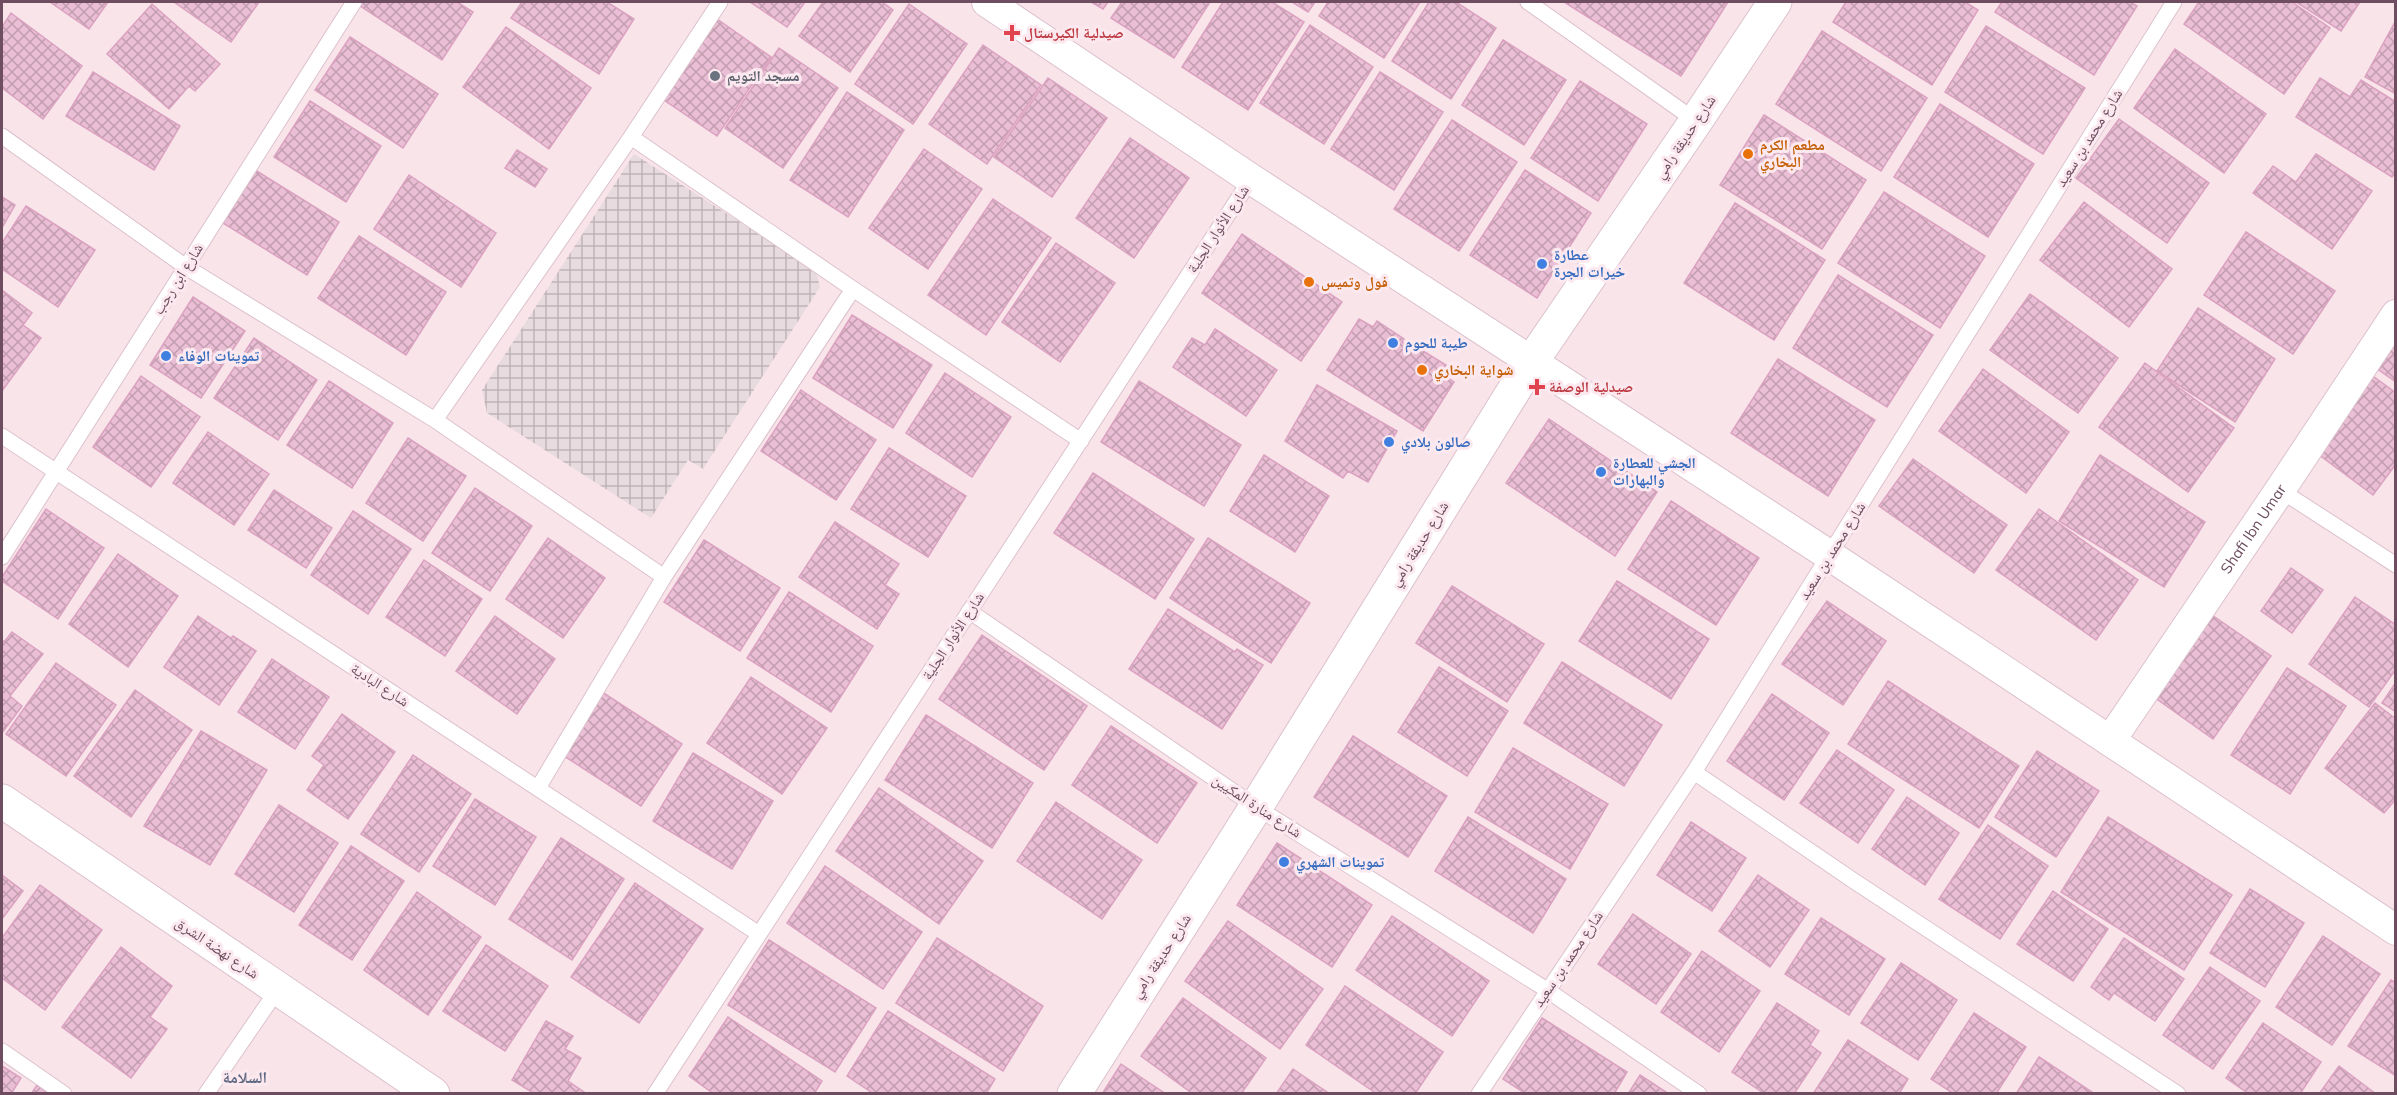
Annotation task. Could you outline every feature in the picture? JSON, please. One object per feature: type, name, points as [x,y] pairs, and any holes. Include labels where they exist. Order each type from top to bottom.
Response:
[{"type":"street","points":[[987,2],[1251,179],[1829,555],[2396,930]]},
{"type":"street","name":"شارع حديقة رامي","points":[[1074,1094],[1256,807],[1532,361],[1696,122],[1774,2]]},
{"type":"street","name":"Shafi Ibn Umar","points":[[2110,741],[2396,315]]},
{"type":"street","name":"شارع نهضة الشرق","points":[[2,801],[433,1094]]},
{"type":"lane","name":"شارع ابن رجب","points":[[2,557],[354,2]]},
{"type":"lane","points":[[435,420],[631,137],[720,2]]},
{"type":"lane","points":[[1528,2],[1696,122]]},
{"type":"lane","name":"شارع محمد بن سعيد","points":[[1479,1094],[1694,772],[2174,2]]},
{"type":"lane","points":[[2,136],[186,267],[435,420],[664,577]]},
{"type":"lane","points":[[631,137],[1081,441]]},
{"type":"lane","name":"شارع الأنوار الجلية","points":[[655,1094],[1251,179]]},
{"type":"lane","points":[[537,788],[664,577],[853,289]]},
{"type":"lane","name":"شارع البادية","points":[[2,436],[759,934]]},
{"type":"lane","points":[[2280,490],[2396,565]]},
{"type":"lane","name":"شارع منارة المكيين","points":[[969,611],[1256,807],[1547,990],[1699,1094]]},
{"type":"lane","points":[[1694,772],[1854,881],[2178,1094]]},
{"type":"lane","points":[[206,1094],[278,989]]},
{"type":"lane","points":[[2,1051],[64,1094]]},
{"type":"shaded area","points":[[634,154],[816,271],[820,287],[703,469],[688,460],[651,518],[487,413],[482,390]]},
{"type":"building","points":[[50,2],[108,2],[89,29]]},
{"type":"building","points":[[174,2],[259,2],[231,42]]},
{"type":"building","points":[[359,2],[457,2],[473,12],[442,60],[357,4]]},
{"type":"building","points":[[522,2],[607,2],[634,19],[599,74],[511,18]]},
{"type":"building","points":[[750,2],[805,2],[787,27]]},
{"type":"building","points":[[823,2],[882,2],[893,10],[850,72],[799,36]]},
{"type":"building","points":[[1091,2],[1108,2],[1103,9]]},
{"type":"building","points":[[1122,2],[1210,2],[1174,58],[1111,18]]},
{"type":"building","points":[[1223,2],[1272,2],[1304,22],[1248,110],[1182,67]]},
{"type":"building","points":[[1292,2],[1315,2],[1308,12]]},
{"type":"building","points":[[1328,2],[1420,2],[1384,58],[1319,16]]},
{"type":"building","points":[[1429,2],[1456,2],[1496,28],[1451,99],[1392,61]]},
{"type":"building","points":[[1564,2],[1728,2],[1681,76]]},
{"type":"building","points":[[1846,2],[1965,2],[1978,10],[1932,85],[1833,22]]},
{"type":"building","points":[[2002,2],[2130,2],[2137,6],[2094,75],[1995,12]]},
{"type":"building","points":[[2199,2],[2292,2],[2330,28],[2284,94],[2184,24]]},
{"type":"building","points":[[2296,2],[2360,2],[2341,31]]},
{"type":"building","points":[[152,4],[220,64],[195,91],[189,86],[169,109],[107,54]]},
{"type":"building","points":[[909,4],[967,44],[913,124],[855,84]]},
{"type":"building","points":[[11,13],[82,66],[43,119],[2,88],[2,27]]},
{"type":"building","name":"مسجد التويم","points":[[713,16],[771,57],[717,136],[658,96]]},
{"type":"building","points":[[2396,20],[2396,94],[2365,77]]},
{"type":"building","points":[[1310,25],[1373,67],[1324,144],[1260,103]]},
{"type":"building","points":[[1986,26],[2085,88],[2043,154],[1945,92]]},
{"type":"building","points":[[506,27],[591,88],[549,149],[463,87]]},
{"type":"building","points":[[1822,31],[1927,98],[1881,171],[1776,104]]},
{"type":"building","points":[[350,37],[438,94],[403,148],[315,90]]},
{"type":"building","points":[[1503,40],[1566,80],[1524,145],[1462,105]]},
{"type":"building","points":[[983,45],[1041,85],[987,164],[929,124]]},
{"type":"building","points":[[779,48],[838,88],[783,168],[725,128]]},
{"type":"building","points":[[2175,49],[2266,114],[2224,173],[2134,108]]},
{"type":"building","points":[[93,72],[180,126],[154,170],[66,116]]},
{"type":"building","points":[[1380,72],[1443,112],[1394,190],[1331,149]]},
{"type":"building","points":[[1048,78],[1107,118],[1052,197],[994,157]]},
{"type":"building","points":[[2320,78],[2350,97],[2361,80],[2396,102],[2396,172],[2392,177],[2296,117]]},
{"type":"building","points":[[1580,81],[1647,124],[1598,201],[1531,158]]},
{"type":"building","points":[[847,92],[904,130],[848,217],[790,180]]},
{"type":"building","points":[[310,101],[381,146],[346,202],[274,157]]},
{"type":"building","points":[[1940,104],[2034,164],[1988,237],[1894,177]]},
{"type":"building","points":[[1764,115],[1866,180],[1822,249],[1720,185]]},
{"type":"building","points":[[2119,119],[2209,183],[2167,243],[2076,178]]},
{"type":"building","points":[[1452,120],[1517,162],[1459,251],[1394,209]]},
{"type":"building","points":[[1130,138],[1189,178],[1134,258],[1076,218]]},
{"type":"building","points":[[924,149],[982,189],[928,269],[869,228]]},
{"type":"building","points":[[517,150],[547,169],[535,187],[505,168]]},
{"type":"building","points":[[2316,154],[2372,191],[2332,249],[2253,193],[2273,166],[2296,182]]},
{"type":"building","points":[[255,170],[339,222],[307,275],[223,223]]},
{"type":"building","points":[[1525,170],[1591,213],[1537,298],[1470,255]]},
{"type":"building","points":[[409,175],[496,233],[461,287],[374,229]]},
{"type":"building","points":[[1884,192],[1985,256],[1940,328],[1838,263]]},
{"type":"building","points":[[2,197],[15,205],[2,228]]},
{"type":"building","points":[[993,199],[1051,238],[986,335],[928,295]]},
{"type":"building","points":[[2084,202],[2172,269],[2129,327],[2040,260]]},
{"type":"building","points":[[1735,203],[1825,260],[1774,340],[1684,283]]},
{"type":"building","points":[[26,206],[95,250],[58,307],[2,269],[2,243]]},
{"type":"building","points":[[2246,232],[2335,291],[2293,354],[2204,295]]},
{"type":"building","points":[[1242,234],[1342,302],[1301,361],[1202,293]]},
{"type":"building","points":[[359,236],[446,292],[406,355],[318,298]]},
{"type":"building","points":[[1056,243],[1115,283],[1060,362],[1002,322]]},
{"type":"building","points":[[1838,275],[1933,335],[1887,407],[1793,348]]},
{"type":"building","points":[[2,290],[32,313],[23,325],[41,338],[2,391]]},
{"type":"building","points":[[2030,294],[2118,358],[2078,413],[1990,350]]},
{"type":"building","points":[[193,297],[245,331],[201,398],[150,365]]},
{"type":"building","points":[[2198,308],[2275,359],[2235,422],[2157,371]]},
{"type":"building","points":[[852,315],[932,365],[893,428],[813,378]]},
{"type":"building","points":[[1359,319],[1373,327],[1377,321],[1404,339],[1402,342],[1418,353],[1420,349],[1446,365],[1441,373],[1454,382],[1423,431],[1327,370]]},
{"type":"building","points":[[1215,329],[1277,370],[1246,416],[1173,367],[1192,338],[1205,345]]},
{"type":"building","points":[[254,338],[317,380],[278,440],[214,398]]},
{"type":"building","points":[[2396,341],[2396,382],[2376,368]]},
{"type":"building","points":[[1778,359],[1875,420],[1828,496],[1731,433]]},
{"type":"building","points":[[2145,363],[2234,428],[2188,492],[2099,427]]},
{"type":"building","points":[[1983,369],[2069,432],[2026,493],[1939,431]]},
{"type":"building","points":[[945,373],[1011,417],[972,477],[906,433]]},
{"type":"building","points":[[2370,374],[2396,393],[2396,464],[2373,495],[2314,451]]},
{"type":"building","points":[[141,376],[200,417],[151,487],[93,447]]},
{"type":"building","points":[[329,381],[393,423],[352,488],[287,445]]},
{"type":"building","points":[[1139,381],[1241,445],[1204,506],[1101,442]]},
{"type":"building","points":[[1317,385],[1397,431],[1368,482],[1348,471],[1343,478],[1285,441]]},
{"type":"building","points":[[801,390],[876,440],[836,500],[761,451]]},
{"type":"building","points":[[1549,419],[1657,492],[1615,556],[1506,483]]},
{"type":"building","points":[[208,432],[269,474],[234,525],[173,483]]},
{"type":"building","points":[[408,438],[466,476],[423,541],[366,503]]},
{"type":"building","points":[[889,448],[966,496],[928,557],[851,509]]},
{"type":"building","points":[[1264,455],[1329,496],[1295,552],[1230,511]]},
{"type":"building","points":[[2100,455],[2205,522],[2164,587],[2059,521]]},
{"type":"building","points":[[1913,459],[2007,525],[1974,573],[1879,506]]},
{"type":"building","points":[[1093,473],[1194,539],[1155,599],[1054,533]]},
{"type":"building","points":[[475,488],[532,526],[490,591],[432,553]]},
{"type":"building","points":[[274,490],[332,528],[306,568],[248,530]]},
{"type":"building","points":[[1671,501],[1759,558],[1716,625],[1628,569]]},
{"type":"building","points":[[46,509],[104,548],[58,619],[2,581],[2,577]]},
{"type":"building","points":[[2039,509],[2138,580],[2096,640],[1996,570]]},
{"type":"building","points":[[353,511],[411,549],[368,614],[311,575]]},
{"type":"building","points":[[835,522],[899,564],[885,585],[899,594],[877,629],[799,577]]},
{"type":"building","points":[[548,538],[605,578],[563,638],[506,599]]},
{"type":"building","points":[[1208,538],[1310,603],[1271,663],[1170,598]]},
{"type":"building","points":[[704,540],[780,588],[740,651],[664,602]]},
{"type":"building","points":[[118,554],[178,596],[128,667],[69,624]]},
{"type":"building","points":[[424,560],[482,599],[445,656],[386,617]]},
{"type":"building","points":[[2291,568],[2323,590],[2292,633],[2261,611]]},
{"type":"building","points":[[1617,581],[1709,639],[1671,699],[1579,641]]},
{"type":"building","points":[[1452,586],[1544,644],[1507,702],[1416,643]]},
{"type":"building","points":[[789,592],[873,646],[831,712],[747,658]]},
{"type":"building","points":[[2355,597],[2396,625],[2396,669],[2369,707],[2309,664]]},
{"type":"building","points":[[1827,601],[1886,641],[1843,705],[1782,664]]},
{"type":"building","points":[[1168,609],[1235,652],[1237,649],[1263,665],[1222,729],[1129,669]]},
{"type":"building","points":[[2212,615],[2271,656],[2213,739],[2154,697]]},
{"type":"building","points":[[198,616],[256,651],[219,705],[164,667]]},
{"type":"building","points":[[495,616],[555,659],[517,714],[456,671]]},
{"type":"building","points":[[12,632],[43,654],[10,696],[22,706],[2,733],[2,640],[4,642]]},
{"type":"building","points":[[982,635],[1087,706],[1044,770],[939,699]]},
{"type":"building","points":[[272,659],[329,697],[295,749],[238,712]]},
{"type":"building","points":[[1562,662],[1662,725],[1624,786],[1524,723]]},
{"type":"building","points":[[56,663],[116,705],[66,776],[6,734]]},
{"type":"building","points":[[1439,667],[1508,711],[1467,776],[1398,732]]},
{"type":"building","points":[[2287,668],[2346,706],[2290,794],[2231,755]]},
{"type":"building","points":[[751,677],[827,728],[782,794],[707,743]]},
{"type":"building","points":[[1888,681],[2019,766],[1979,828],[1848,744]]},
{"type":"building","points":[[2396,682],[2396,712],[2382,703]]},
{"type":"building","points":[[135,690],[192,730],[131,817],[74,776]]},
{"type":"building","points":[[602,692],[682,744],[641,806],[561,754]]},
{"type":"building","points":[[1772,694],[1829,733],[1784,800],[1727,761]]},
{"type":"building","points":[[2375,703],[2396,719],[2396,799],[2384,813],[2325,768]]},
{"type":"building","points":[[342,714],[395,752],[348,819],[307,790],[324,765],[312,756]]},
{"type":"building","points":[[926,715],[1033,783],[992,848],[885,780]]},
{"type":"building","points":[[1111,726],[1197,783],[1157,843],[1072,785]]},
{"type":"building","points":[[201,731],[267,770],[210,865],[144,826]]},
{"type":"building","points":[[1353,736],[1447,796],[1408,857],[1314,797]]},
{"type":"building","points":[[1513,748],[1608,804],[1570,869],[1475,812]]},
{"type":"building","points":[[1837,750],[1894,790],[1858,843],[1800,803]]},
{"type":"building","points":[[2037,751],[2099,791],[2056,857],[1995,817]]},
{"type":"building","points":[[693,753],[773,801],[732,869],[653,821]]},
{"type":"building","points":[[413,755],[471,794],[419,872],[361,834]]},
{"type":"building","points":[[879,788],[983,861],[939,924],[836,851]]},
{"type":"building","points":[[1907,797],[1959,833],[1925,885],[1872,849]]},
{"type":"building","points":[[475,799],[536,837],[495,905],[433,866]]},
{"type":"building","points":[[1056,802],[1142,860],[1102,919],[1017,861]]},
{"type":"building","points":[[279,805],[338,843],[294,912],[235,874]]},
{"type":"building","points":[[1468,817],[1566,879],[1533,933],[1435,871]]},
{"type":"building","points":[[2108,817],[2232,895],[2184,970],[2061,892]]},
{"type":"building","points":[[1691,822],[1746,858],[1712,911],[1657,875]]},
{"type":"building","points":[[1988,825],[2048,866],[2000,939],[1939,899]]},
{"type":"building","points":[[561,838],[624,879],[572,960],[509,919]]},
{"type":"building","points":[[1277,843],[1372,905],[1332,967],[1237,905]]},
{"type":"building","points":[[351,846],[404,881],[352,960],[299,925]]},
{"type":"building","points":[[825,866],[922,932],[883,989],[787,923]]},
{"type":"building","points":[[2,875],[23,891],[2,919]]},
{"type":"building","points":[[1758,875],[1809,910],[1770,967],[1719,931]]},
{"type":"building","points":[[635,883],[703,929],[639,1023],[571,977]]},
{"type":"building","points":[[40,885],[102,930],[45,1010],[2,978],[2,938]]},
{"type":"building","points":[[2250,889],[2304,923],[2265,987],[2210,953]]},
{"type":"building","points":[[2053,891],[2108,929],[2073,981],[2017,944]]},
{"type":"building","points":[[417,892],[481,937],[428,1015],[364,970]]},
{"type":"building","points":[[1633,914],[1691,954],[1656,1004],[1598,964]]},
{"type":"building","points":[[1392,916],[1489,981],[1452,1036],[1356,970]]},
{"type":"building","points":[[1821,918],[1885,959],[1849,1015],[1785,974]]},
{"type":"building","points":[[1228,921],[1323,989],[1280,1049],[1185,981]]},
{"type":"building","points":[[2323,936],[2380,974],[2332,1045],[2276,1007]]},
{"type":"building","points":[[937,938],[1043,1006],[1003,1071],[896,1003]]},
{"type":"building","points":[[2124,938],[2184,979],[2155,1021],[2114,993],[2109,1000],[2091,987]]},
{"type":"building","points":[[769,940],[876,1008],[835,1072],[728,1005]]},
{"type":"building","points":[[486,945],[548,986],[505,1051],[443,1011]]},
{"type":"building","points":[[121,947],[172,986],[150,1017],[167,1029],[131,1078],[62,1027]]},
{"type":"building","points":[[1702,951],[1760,991],[1719,1052],[1661,1012]]},
{"type":"building","points":[[1901,963],[1957,1000],[1918,1060],[1861,1023]]},
{"type":"building","points":[[2210,967],[2260,1001],[2213,1069],[2163,1035]]},
{"type":"building","points":[[2391,980],[2396,983],[2396,1076],[2348,1046]]},
{"type":"building","points":[[1345,986],[1443,1052],[1415,1094],[1377,1094],[1306,1045]]},
{"type":"building","points":[[1183,998],[1266,1058],[1241,1094],[1193,1094],[1141,1056]]},
{"type":"building","points":[[1777,1003],[1819,1031],[1810,1045],[1821,1053],[1794,1094],[1765,1094],[1732,1072]]},
{"type":"building","points":[[888,1011],[995,1079],[986,1094],[874,1094],[847,1076]]},
{"type":"building","points":[[1974,1013],[2026,1047],[1996,1094],[1954,1094],[1931,1079]]},
{"type":"building","points":[[728,1017],[822,1081],[814,1094],[714,1094],[689,1076]]},
{"type":"building","points":[[1542,1018],[1627,1072],[1614,1094],[1526,1094],[1503,1079]]},
{"type":"building","points":[[546,1021],[573,1036],[565,1049],[581,1058],[568,1081],[587,1094],[535,1094],[512,1080]]},
{"type":"building","points":[[2263,1023],[2321,1062],[2300,1094],[2249,1094],[2226,1078]]},
{"type":"building","points":[[1848,1040],[1908,1079],[1899,1094],[1813,1094]]},
{"type":"building","points":[[2039,1057],[2095,1094],[2016,1094]]},
{"type":"building","points":[[1121,1064],[1166,1094],[1102,1094]]},
{"type":"building","points":[[2,1066],[21,1078],[11,1094],[2,1094]]},
{"type":"building","points":[[2339,1066],[2376,1094],[2319,1094]]},
{"type":"building","points":[[1293,1069],[1330,1094],[1276,1094]]},
{"type":"building","points":[[1640,1075],[1669,1094],[1628,1094]]},
{"type":"building","points":[[37,1085],[49,1094],[31,1094]]},
{"type":"place","name":"صيدلية الكيرستال","points":[[1012,33]]},
{"type":"place","name":"مسجد التويم","points":[[715,76]]},
{"type":"place","name":"مطعم الكرم البخاري","points":[[1748,154]]},
{"type":"place","name":"عطارة خيرات الجرة","points":[[1542,264]]},
{"type":"place","name":"فول وتميس","points":[[1309,282]]},
{"type":"place","name":"طيبة للحوم","points":[[1393,343]]},
{"type":"place","name":"تموينات الوفاء","points":[[166,356]]},
{"type":"place","name":"شواية البخاري","points":[[1422,370]]},
{"type":"place","name":"صيدلية الوصفة","points":[[1537,387]]},
{"type":"place","name":"صالون بلادي","points":[[1389,442]]},
{"type":"place","name":"الجشي للعطارة والبهارات","points":[[1601,472]]},
{"type":"place","name":"تموينات الشهري","points":[[1284,862]]},
{"type":"district","name":"السلامة","points":[[245,1077]]}]
